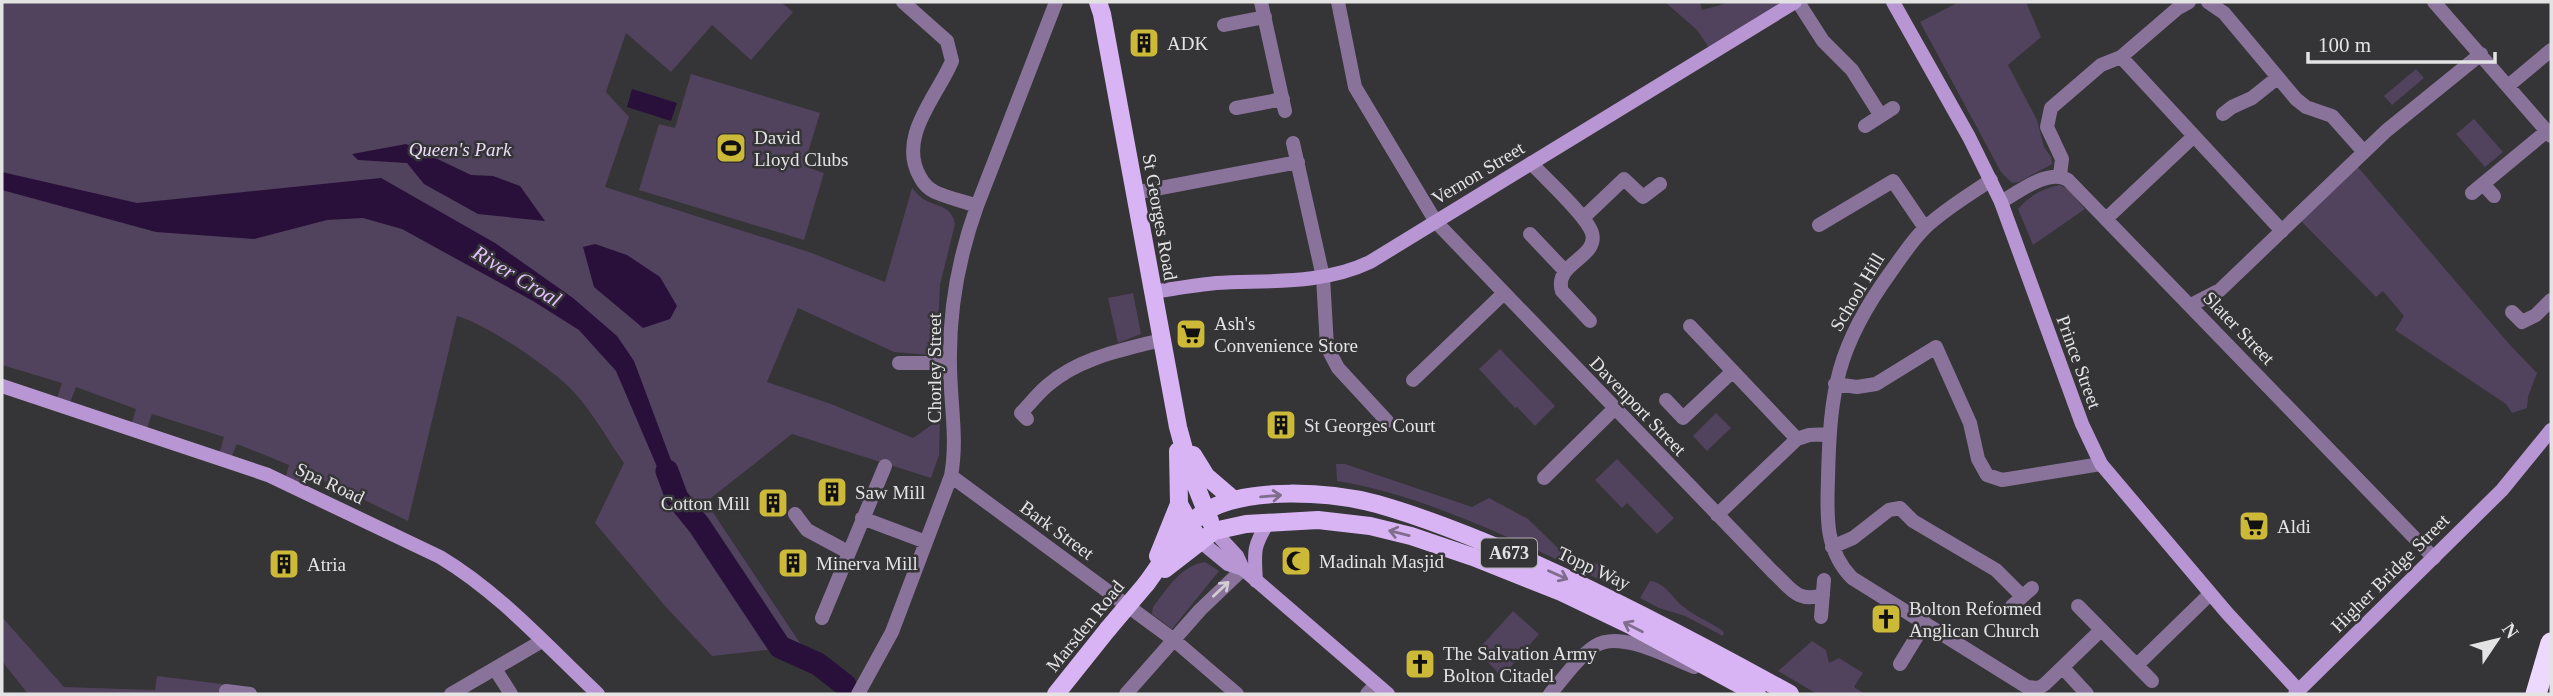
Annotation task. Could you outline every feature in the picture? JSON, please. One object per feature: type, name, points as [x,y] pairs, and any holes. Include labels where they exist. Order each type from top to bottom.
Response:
[{"type":"highway","points":[[2536,694],[2551,643]]},
{"type":"main road","name":"St Georges Road","points":[[1100,6],[1178,427],[1206,512],[1201,532]]},
{"type":"main road","name":"St Georges Road","points":[[1178,427],[1180,503],[1201,532]]},
{"type":"main road","points":[[1178,427],[1206,476],[1234,500]]},
{"type":"main road","name":"Topp Way","points":[[1206,512],[1234,500],[1274,495],[1328,495],[1376,504],[1489,544],[1604,595],[1713,650],[1790,694]]},
{"type":"main road","points":[[1146,584],[1180,503]]},
{"type":"main road","name":"Topp Way","points":[[1201,532],[1269,521],[1318,520],[1370,526],[1411,536],[1473,556],[1585,603],[1752,691]]},
{"type":"main road","name":"Marsden Road","points":[[1056,694],[1146,584],[1201,532]]},
{"type":"street","points":[[903,2],[947,41],[952,61],[913,138],[915,169],[933,191],[976,206]]},
{"type":"street","name":"Chorley Street","points":[[861,692],[892,632],[951,476],[954,451],[951,321],[958,274],[976,206],[1056,2]]},
{"type":"street","points":[[1236,108],[1284,105],[1261,2]]},
{"type":"street","name":"Davenport Street","points":[[1338,2],[1355,87],[1436,222],[1614,409],[1800,597],[1808,599],[1823,587],[1821,617]]},
{"type":"street","points":[[1797,2],[1823,41],[1852,70],[1887,112],[1865,126]]},
{"type":"street","name":"Vernon Street","points":[[1152,292],[1214,283],[1282,281],[1348,273],[1797,2]]},
{"type":"street","name":"Prince Street","points":[[1893,2],[2001,202],[2082,424],[2101,464],[2297,692]]},
{"type":"street","points":[[2208,2],[2224,13],[2301,103],[2332,116],[2364,152]]},
{"type":"street","points":[[2434,2],[2549,133],[2478,188],[2494,197]]},
{"type":"street","points":[[2001,202],[2043,179],[2060,175],[2062,159],[2047,127],[2051,108],[2101,65],[2122,57],[2184,3]]},
{"type":"street","points":[[1224,25],[1265,18]]},
{"type":"street","points":[[2508,86],[2551,50]]},
{"type":"street","points":[[2191,305],[2220,290],[2364,152],[2481,54]]},
{"type":"street","points":[[2122,57],[2282,231]]},
{"type":"street","points":[[2223,114],[2252,98],[2277,78]]},
{"type":"street","points":[[2107,218],[2194,136]]},
{"type":"street","points":[[1293,144],[1323,277],[1327,347],[1332,360],[1387,421]]},
{"type":"street","points":[[1134,193],[1298,162]]},
{"type":"street","points":[[1531,163],[1583,218],[1591,232],[1592,242],[1560,278],[1562,290],[1590,321]]},
{"type":"street","name":"Slater Street","points":[[2060,175],[2076,186],[2434,558]]},
{"type":"street","points":[[1583,218],[1624,179],[1643,197],[1660,184]]},
{"type":"street","name":"School Hill","points":[[1832,547],[1827,517],[1829,434],[1835,384],[1844,352],[1870,300],[1925,228],[1991,180]]},
{"type":"street","points":[[1819,225],[1894,181],[1925,228]]},
{"type":"street","points":[[1530,234],[1565,271]]},
{"type":"street","points":[[1413,380],[1503,294]]},
{"type":"street","points":[[2512,312],[2522,322],[2536,315],[2551,300]]},
{"type":"street","points":[[1690,326],[1797,439]]},
{"type":"street","points":[[1027,419],[1021,413],[1048,385],[1064,373],[1115,352],[1161,340]]},
{"type":"street","points":[[1835,384],[1857,387],[1876,384],[1936,347],[1970,424],[1980,466],[1993,479],[2002,480],[2101,464]]},
{"type":"street","points":[[899,363],[950,363]]},
{"type":"street","points":[[1666,400],[1684,418],[1733,370]]},
{"type":"street","name":"Spa Road","points":[[2,386],[268,475],[398,536],[463,571],[494,596],[597,694]]},
{"type":"street","points":[[1544,478],[1614,409]]},
{"type":"street","name":"Higher Bridge Street","points":[[2512,479],[2551,430]]},
{"type":"street","points":[[1717,514],[1797,439],[1829,434]]},
{"type":"street","name":"Higher Bridge Street","points":[[2297,692],[2512,479],[2550,447]]},
{"type":"street","points":[[822,618],[885,466]]},
{"type":"street","name":"Bark Street","points":[[951,476],[1174,640],[1237,694]]},
{"type":"street","points":[[2022,597],[1996,570],[1913,520],[1900,508],[1889,510],[1853,538],[1832,547],[1839,562],[1852,578],[2027,687],[2039,688],[2101,629]]},
{"type":"street","points":[[795,514],[807,530],[848,552]]},
{"type":"street","points":[[862,518],[926,542]]},
{"type":"street","points":[[1256,581],[1254,555],[1257,541],[1269,521]]},
{"type":"street","name":"St Georges Road","points":[[1201,532],[1237,556],[1243,569],[1371,689],[1388,694]]},
{"type":"street","points":[[1126,694],[1199,610],[1243,569]]},
{"type":"street","points":[[2137,665],[2210,594]]},
{"type":"street","points":[[2078,606],[2152,681]]},
{"type":"street","points":[[1899,655],[1925,623]]},
{"type":"street","points":[[451,694],[542,641]]},
{"type":"street","points":[[1550,694],[1583,657],[1602,643],[1623,642],[1752,691]]},
{"type":"street","points":[[2063,668],[2087,694]]},
{"type":"street","points":[[495,669],[511,694]]},
{"type":"street","points":[[226,691],[250,694]]},
{"type":"green space","name":"Queen's Park","points":[[2,2],[781,2],[793,12],[751,60],[712,25],[671,72],[626,33],[606,92],[629,117],[605,187],[809,252],[885,282],[912,188],[925,200],[948,210],[955,224],[940,285],[937,348],[929,355],[894,352],[798,308],[767,382],[831,404],[913,438],[940,419],[939,455],[931,478],[792,434],[706,502],[802,646],[712,656],[665,606],[595,523],[624,463],[588,409],[564,382],[535,360],[485,328],[457,316],[408,521],[304,471],[296,488],[284,483],[289,465],[237,444],[229,462],[218,458],[224,437],[152,414],[146,431],[131,425],[136,409],[76,387],[68,408],[55,404],[62,383],[2,365]]},
{"type":"green space","points":[[1665,2],[1700,2],[1702,10],[1731,2],[1794,2],[1712,52],[1697,30]]},
{"type":"green space","points":[[1959,2],[2026,2],[2041,37],[2008,65],[2037,120],[2052,164],[2019,182],[2012,183],[2001,172],[1920,22]]},
{"type":"green space","points":[[2416,69],[2424,78],[2392,105],[2384,96]]},
{"type":"green space","name":"David Lloyd Clubs","points":[[691,74],[820,113],[804,166],[824,173],[804,240],[639,190],[659,124],[675,128]]},
{"type":"green space","points":[[2474,119],[2503,152],[2485,167],[2456,134]]},
{"type":"green space","points":[[2357,166],[2537,373],[2527,408],[2512,413],[2506,404],[2395,330],[2404,316],[2383,291],[2376,297],[2301,221]]},
{"type":"green space","points":[[2060,185],[2068,189],[2085,209],[2033,245],[2018,209],[2037,193]]},
{"type":"green space","points":[[1133,293],[1141,334],[1118,343],[1108,298]]},
{"type":"green space","points":[[1500,349],[1555,406],[1535,426],[1479,369]]},
{"type":"green space","points":[[1716,413],[1731,428],[1707,451],[1693,436]]},
{"type":"green space","points":[[1617,459],[1674,518],[1657,534],[1627,503],[1622,508],[1595,480]]},
{"type":"green space","points":[[1336,464],[1345,464],[1472,507],[1489,498],[1528,519],[1563,553],[1607,567],[1618,577],[1614,586],[1478,524],[1408,498],[1337,481]]},
{"type":"green space","points":[[1205,562],[1219,571],[1172,629],[1152,614],[1153,607],[1169,585],[1182,573]]},
{"type":"green space","points":[[1650,581],[1661,585],[1680,604],[1724,632],[1723,636],[1685,616],[1659,608],[1640,598]]},
{"type":"green space","points":[[1513,611],[1539,634],[1502,677],[1477,651]]},
{"type":"green space","points":[[2,617],[64,687],[155,690],[157,676],[222,684],[221,694],[28,694],[2,661]]},
{"type":"green space","points":[[1812,641],[1826,650],[1829,663],[1839,658],[1863,673],[1854,687],[1865,694],[1817,694],[1778,671]]},
{"type":"water","points":[[632,89],[677,103],[671,121],[627,107]]},
{"type":"water","points":[[406,144],[471,175],[493,176],[520,186],[545,221],[478,214],[424,184],[407,163],[358,160],[352,154]]},
{"type":"water","points":[[2,172],[137,203],[381,178],[495,243],[573,298],[617,336],[634,361],[678,479],[677,498],[670,497],[616,371],[579,330],[533,301],[402,229],[363,218],[327,220],[254,239],[156,232],[2,190]]},
{"type":"water","points":[[595,244],[627,255],[660,277],[677,306],[670,319],[643,328],[594,287],[583,247]]},
{"type":"waterway","name":"River Croal","points":[[667,471],[677,498],[699,525],[780,647],[818,664],[845,685]]},
{"type":"place","name":"ADK","points":[[1144,43]]},
{"type":"place","name":"David Lloyd Clubs","points":[[731,148]]},
{"type":"place","name":"Ash's Convenience Store","points":[[1191,334]]},
{"type":"place","name":"St Georges Court","points":[[1281,425]]},
{"type":"place","name":"Saw Mill","points":[[832,492]]},
{"type":"place","name":"Cotton Mill","points":[[773,503]]},
{"type":"place","name":"Aldi","points":[[2254,526]]},
{"type":"place","name":"Madinah Masjid","points":[[1296,561]]},
{"type":"place","name":"Minerva Mill","points":[[793,563]]},
{"type":"place","name":"Atria","points":[[284,564]]},
{"type":"place","name":"Bolton Reformed Anglican Church","points":[[1886,619]]},
{"type":"place","name":"The Salvation Army Bolton Citadel","points":[[1420,664]]}]
